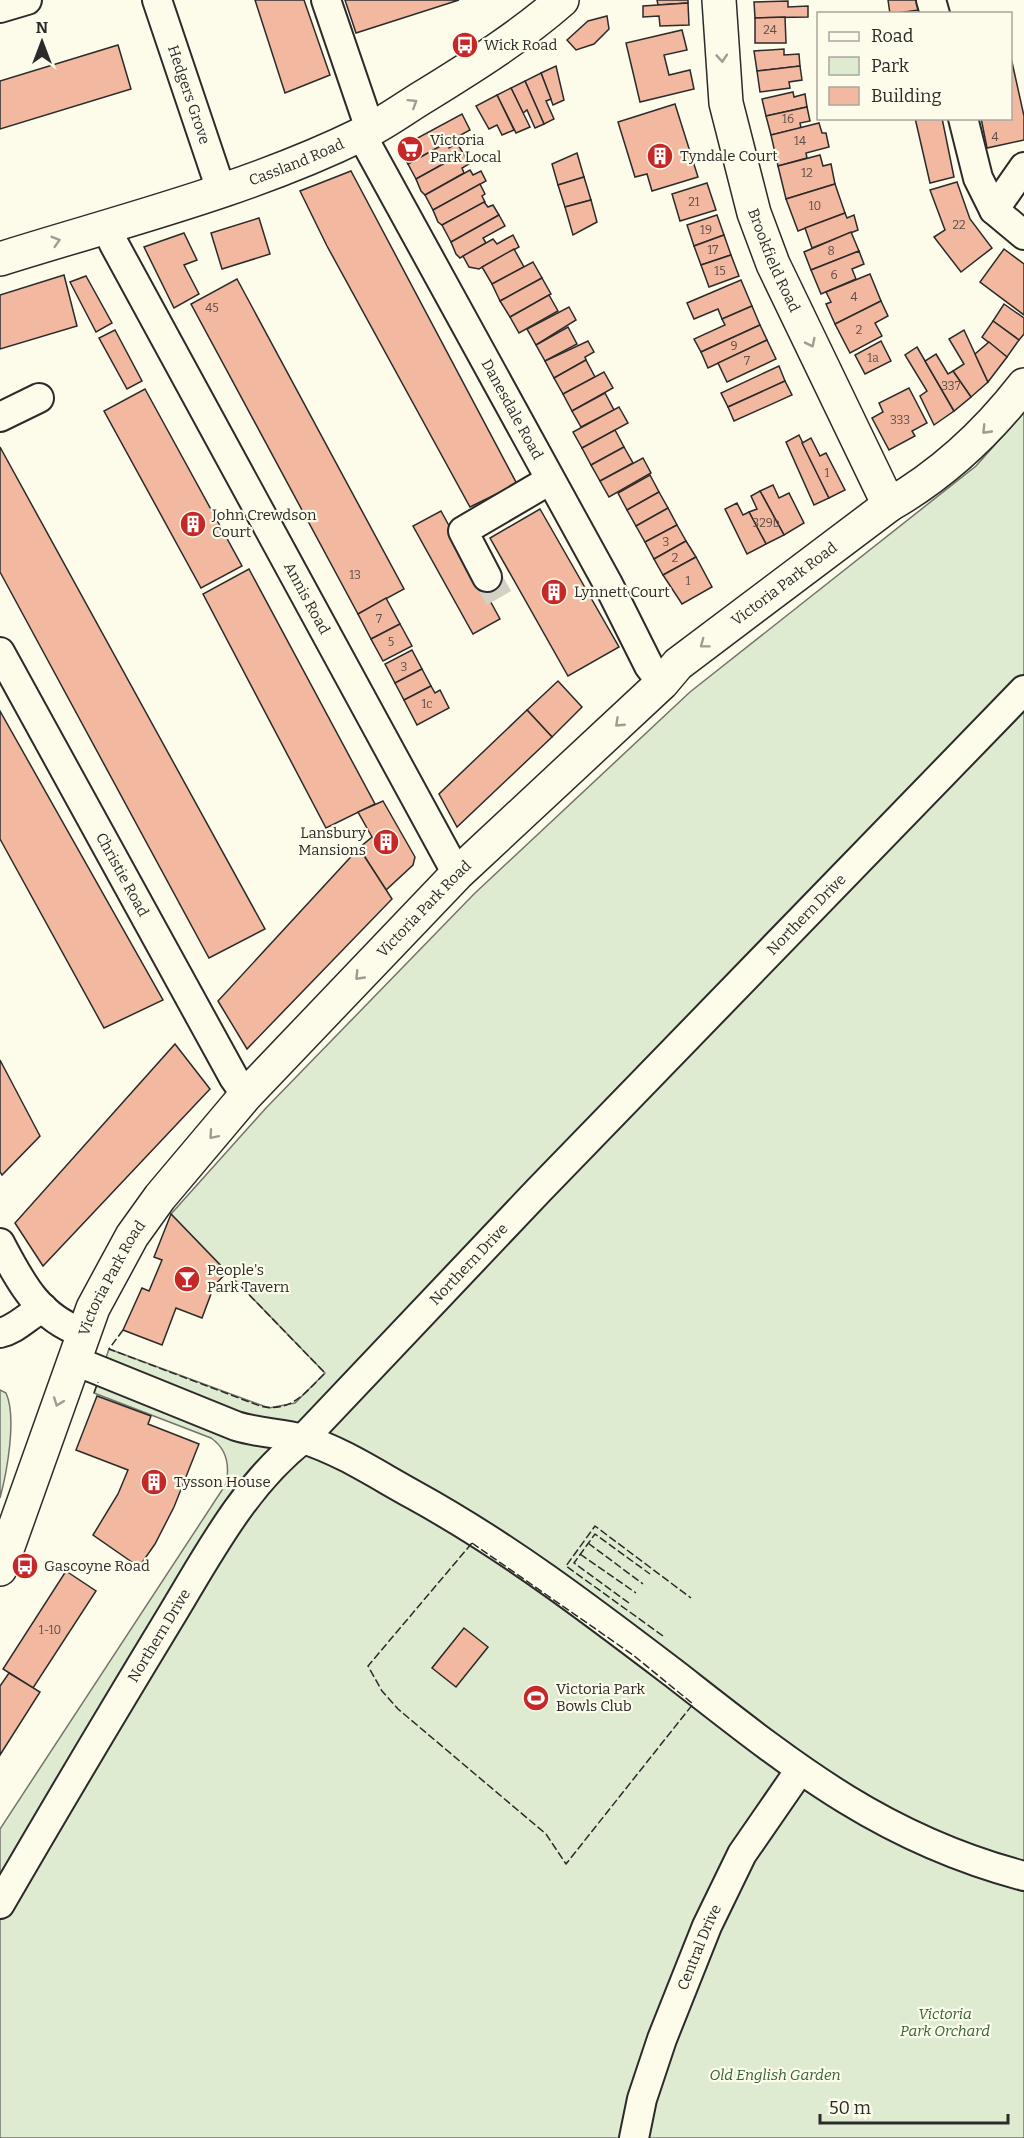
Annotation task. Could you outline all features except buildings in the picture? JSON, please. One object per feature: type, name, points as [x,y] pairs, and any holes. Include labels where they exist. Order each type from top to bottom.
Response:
[{"type":"main road","name":"Cassland Road","points":[[0,259],[221,190],[302,160],[366,132],[531,27],[562,0]]},
{"type":"main road","name":"Brookfield Road","points":[[718,0],[726,104],[754,213],[773,264],[889,505]]},
{"type":"main road","name":"Victoria Park Road","points":[[0,1569],[93,1308],[132,1236],[160,1197],[246,1095],[457,874],[662,684],[678,664],[889,505],[924,484],[955,460],[987,430],[1024,385]]},
{"type":"street","points":[[0,8],[27,0]]},
{"type":"street","name":"Hedgers Grove","points":[[157,0],[221,190]]},
{"type":"street","name":"Danesdale Road","points":[[326,0],[366,132],[550,480],[608,584],[651,670],[662,684]]},
{"type":"street","points":[[964,120],[978,178],[994,210],[1024,235]]},
{"type":"street","points":[[994,210],[1024,167]]},
{"type":"street","name":"Annis Road","points":[[106,226],[283,559],[457,874]]},
{"type":"street","points":[[0,417],[39,398]]},
{"type":"street","points":[[487,577],[463,531],[550,480]]},
{"type":"street","name":"Christie Road","points":[[0,652],[122,878],[234,1078],[246,1095]]},
{"type":"street","name":"Northern Drive","points":[[0,1904],[87,1754],[215,1545],[262,1476],[303,1439],[539,1190],[1024,690]]},
{"type":"street","points":[[0,1243],[30,1296],[64,1326],[78,1347],[236,1426],[257,1433],[303,1439],[352,1462],[434,1506],[520,1560],[842,1799],[903,1831],[984,1864],[1024,1876]]},
{"type":"street","points":[[0,1333],[15,1329],[27,1317],[43,1308]]},
{"type":"street","name":"Central Drive","points":[[633,2138],[642,2099],[662,2039],[707,1926],[742,1854],[800,1770]]},
{"type":"green space","points":[[1024,412],[1024,2138],[0,2138],[0,1829],[226,1484],[227,1477],[224,1452],[211,1438],[94,1393],[109,1349],[269,1408],[295,1403],[325,1373],[171,1214],[266,1108],[474,894],[690,692],[976,466]]},
{"type":"green space","points":[[0,1390],[6,1393],[9,1403],[11,1430],[8,1460],[0,1498]]},
{"type":"tunnel","points":[[487,577],[499,598]]},
{"type":"fence","points":[[123,1330],[109,1349],[260,1406],[280,1407],[297,1400],[325,1373],[227,1272]]},
{"type":"fence","points":[[94,1393],[98,1382]]},
{"type":"fence","points":[[663,1636],[566,1566],[595,1526],[691,1598]]},
{"type":"fence","points":[[629,1603],[574,1563],[595,1534],[650,1574]]},
{"type":"fence","points":[[472,1543],[633,1655],[693,1704],[566,1864],[546,1834],[398,1709],[382,1691],[368,1666],[472,1543]]},
{"type":"fence","points":[[588,1543],[643,1584]]},
{"type":"fence","points":[[580,1554],[636,1593]]},
{"type":"place","name":"Wick Road","points":[[465,45]]},
{"type":"place","name":"Victoria Park Local","points":[[410,149]]},
{"type":"place","name":"Tyndale Court","points":[[660,156]]},
{"type":"place","name":"John Crewdson Court","points":[[193,524]]},
{"type":"place","name":"Lynnett Court","points":[[554,592]]},
{"type":"place","name":"Lansbury Mansions","points":[[386,842]]},
{"type":"place","name":"People's Park Tavern","points":[[187,1279]]},
{"type":"place","name":"Tysson House","points":[[154,1482]]},
{"type":"place","name":"Gascoyne Road","points":[[25,1566]]},
{"type":"place","name":"Victoria Park Bowls Club","points":[[536,1698]]},
{"type":"park label","name":"Victoria Park Orchard","points":[[945,2022]]},
{"type":"park label","name":"Old English Garden","points":[[775,2075]]}]
